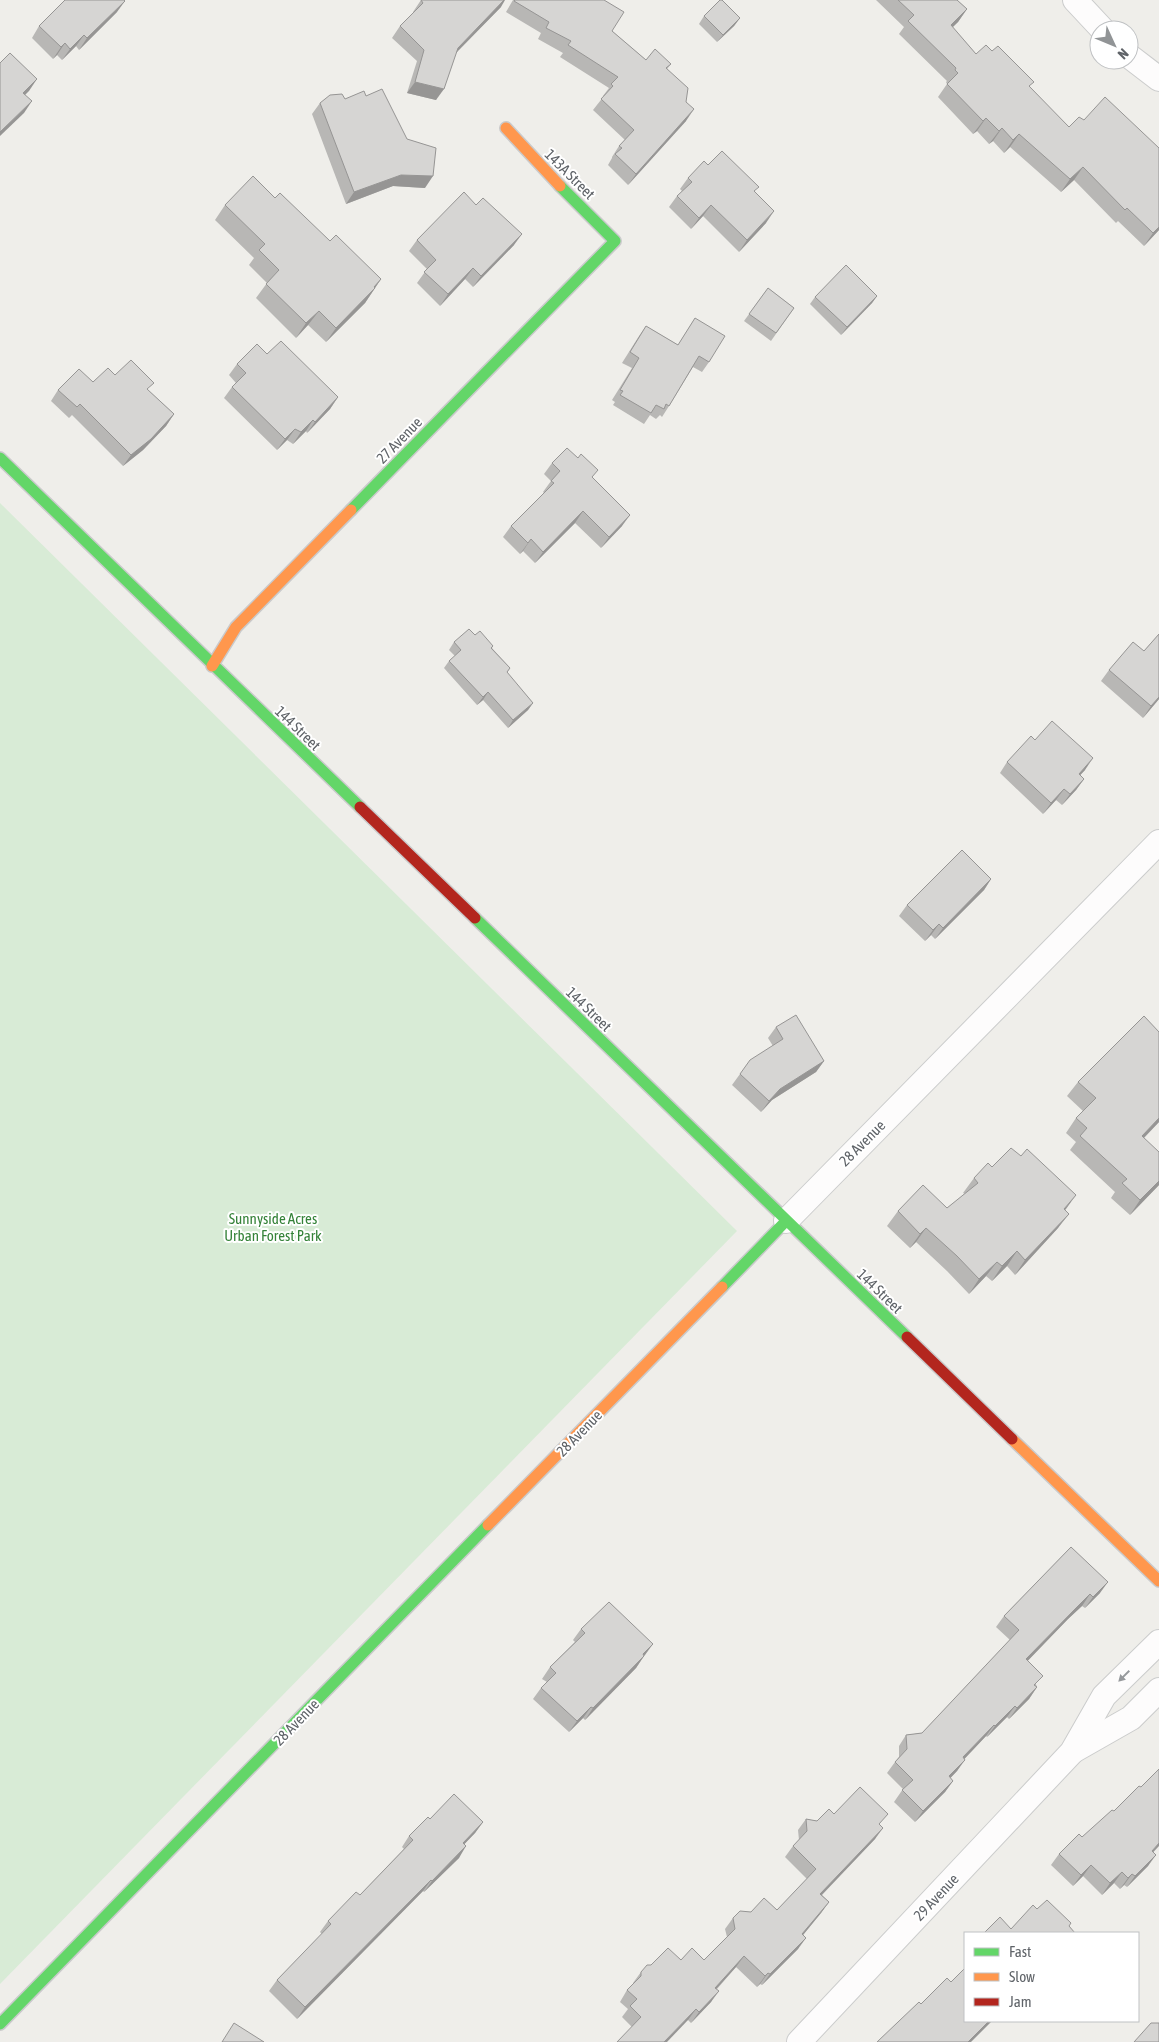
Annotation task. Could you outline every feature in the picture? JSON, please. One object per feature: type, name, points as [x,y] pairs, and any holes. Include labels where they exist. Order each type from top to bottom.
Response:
[{"type":"street","points":[[1075,0],[1094,20]]},
{"type":"street","points":[[1139,64],[1159,79]]},
{"type":"street","name":"143A Street","points":[[506,128],[534,160],[615,241]]},
{"type":"street","name":"27 Avenue","points":[[212,666],[236,627],[615,241]]},
{"type":"street","name":"144 Street","points":[[0,458],[212,666],[1159,1581]]},
{"type":"street","name":"28 Avenue","points":[[0,2024],[1159,842]]},
{"type":"street","name":"29 Avenue","points":[[799,2042],[1072,1752],[1104,1696],[1159,1642]]},
{"type":"street","name":"29 Avenue","points":[[1072,1752],[1130,1718],[1159,1690]]},
{"type":"green space","name":"Sunnyside Acres Urban Forest Park","points":[[0,503],[737,1231],[0,1984]]},
{"type":"building","points":[[65,0],[125,1],[87,38],[84,35],[70,49],[65,43],[61,47],[39,26]]},
{"type":"building","points":[[421,0],[504,0],[458,48],[444,89],[415,82],[424,50],[400,26],[423,3]]},
{"type":"building","points":[[515,0],[604,0],[624,12],[612,31],[646,60],[655,49],[671,64],[666,68],[688,88],[686,102],[694,109],[636,174],[615,154],[622,148],[619,146],[634,130],[601,99],[613,86],[611,84],[618,77],[568,45],[571,41],[546,28],[549,22]]},
{"type":"building","points":[[720,0],[740,18],[723,35],[704,16]]},
{"type":"building","points":[[898,0],[957,0],[967,9],[951,25],[976,54],[986,45],[992,51],[998,46],[1034,82],[1029,86],[1069,127],[1079,117],[1084,120],[1105,97],[1159,148],[1159,227],[1153,233],[1127,208],[1125,210],[1083,167],[1070,179],[1019,134],[1013,140],[1002,128],[999,131],[986,118],[983,121],[947,84],[958,73],[955,70],[956,68],[908,21],[914,15]]},
{"type":"building","points":[[10,53],[37,79],[23,93],[32,101],[0,132],[0,63]]},
{"type":"building","points":[[382,89],[407,139],[436,148],[433,176],[401,175],[354,192],[320,103],[330,95],[342,94],[345,99],[364,91],[366,96]]},
{"type":"building","points":[[722,151],[759,187],[754,191],[774,211],[747,240],[711,205],[699,218],[677,196],[692,182],[688,178],[704,161],[708,165]]},
{"type":"building","points":[[253,176],[275,198],[280,193],[330,241],[336,235],[381,279],[375,288],[336,328],[319,311],[306,323],[266,284],[279,270],[259,250],[265,244],[225,205]]},
{"type":"building","points":[[464,192],[476,205],[483,198],[522,234],[481,276],[473,268],[448,294],[424,272],[436,260],[417,240]]},
{"type":"building","points":[[846,265],[877,296],[847,327],[815,297]]},
{"type":"building","points":[[768,288],[794,308],[776,333],[749,314]]},
{"type":"building","points":[[695,318],[725,336],[709,362],[699,356],[669,406],[666,404],[664,409],[656,405],[651,413],[620,395],[623,391],[620,390],[639,358],[630,352],[646,326],[678,345]]},
{"type":"building","points":[[281,341],[338,397],[315,422],[313,420],[301,432],[295,429],[285,439],[232,387],[246,373],[237,364],[257,344],[267,354]]},
{"type":"building","points":[[131,360],[154,383],[147,389],[174,414],[151,439],[131,455],[80,404],[77,407],[58,390],[79,369],[93,382],[108,368],[115,375]]},
{"type":"building","points":[[567,448],[578,458],[581,454],[598,470],[592,477],[630,515],[609,537],[583,511],[543,552],[531,539],[528,543],[511,526],[554,483],[551,481],[560,471],[552,463]]},
{"type":"building","points":[[469,629],[475,635],[480,631],[493,646],[491,648],[510,668],[507,672],[533,703],[513,720],[488,692],[483,697],[449,661],[461,650],[454,642]]},
{"type":"building","points":[[1159,634],[1159,697],[1151,706],[1109,670],[1133,642],[1144,651]]},
{"type":"building","points":[[1052,721],[1093,758],[1079,774],[1084,779],[1070,794],[1064,789],[1051,803],[1007,762],[1031,736],[1035,740]]},
{"type":"building","points":[[962,850],[991,879],[943,928],[939,924],[933,930],[907,905]]},
{"type":"building","points":[[796,1015],[824,1061],[780,1089],[769,1101],[740,1074],[750,1060],[783,1039],[776,1027]]},
{"type":"building","points":[[1144,1016],[1159,1032],[1159,1118],[1142,1136],[1159,1152],[1159,1181],[1140,1200],[1122,1183],[1127,1179],[1080,1136],[1087,1128],[1076,1118],[1096,1098],[1078,1082]]},
{"type":"building","points":[[1011,1148],[1021,1156],[1027,1149],[1076,1195],[1064,1209],[1069,1214],[1025,1260],[1017,1251],[1002,1266],[997,1262],[979,1279],[926,1228],[920,1234],[898,1211],[923,1185],[947,1208],[978,1183],[974,1178],[988,1163],[992,1167]]},
{"type":"building","points":[[1071,1547],[1108,1582],[1093,1597],[1090,1594],[1026,1659],[1043,1676],[1034,1685],[1037,1687],[1017,1708],[1015,1706],[994,1725],[963,1757],[965,1760],[949,1776],[953,1781],[923,1811],[902,1790],[913,1780],[895,1762],[907,1749],[906,1735],[922,1733],[1019,1630],[1004,1616]]},
{"type":"building","points":[[609,1602],[653,1644],[643,1654],[644,1656],[593,1708],[591,1707],[577,1721],[541,1688],[556,1673],[550,1667],[585,1633],[581,1629]]},
{"type":"building","points":[[1159,1769],[1159,1843],[1152,1851],[1156,1855],[1135,1876],[1132,1874],[1128,1878],[1122,1872],[1110,1883],[1091,1865],[1081,1875],[1059,1854],[1079,1834],[1082,1837],[1112,1810],[1114,1811]]},
{"type":"building","points":[[860,1787],[888,1814],[879,1824],[883,1828],[820,1894],[829,1902],[802,1934],[806,1938],[770,1974],[768,1973],[765,1976],[744,1956],[715,1988],[719,1991],[699,2012],[696,2009],[664,2042],[617,2042],[641,2017],[630,2006],[637,1999],[627,1990],[641,1976],[641,1972],[647,1965],[651,1965],[668,1948],[681,1960],[692,1948],[704,1960],[735,1929],[733,1918],[740,1911],[751,1912],[764,1898],[777,1910],[816,1869],[793,1846],[807,1831],[806,1819],[817,1821],[829,1809],[834,1814]]},
{"type":"building","points":[[454,1794],[483,1822],[463,1843],[466,1846],[305,2007],[277,1980],[331,1924],[328,1921],[356,1892],[360,1895],[413,1840],[409,1836],[428,1817],[430,1819]]},
{"type":"building","points":[[1047,1900],[1071,1923],[1069,1926],[1074,1932],[985,1932],[1000,1917],[1011,1929],[1033,1905],[1037,1909]]},
{"type":"building","points":[[964,1969],[964,2022],[988,2022],[968,2042],[877,2042],[919,2002],[921,2004],[947,1978],[951,1982]]},
{"type":"building","points":[[234,2023],[264,2042],[222,2042]]},
{"type":"building","points":[[1151,2023],[1159,2023],[1159,2042],[1134,2042]]},
{"type":"traffic: fast","points":[[351,510],[615,241],[560,186]]},
{"type":"traffic: fast","points":[[0,458],[360,807]]},
{"type":"traffic: fast","points":[[475,918],[907,1337]]},
{"type":"traffic: fast","points":[[722,1287],[786,1221]]},
{"type":"traffic: fast","points":[[0,2024],[488,1525]]},
{"type":"traffic: slow","points":[[506,128],[560,186]]},
{"type":"traffic: slow","points":[[212,666],[236,627],[351,510]]},
{"type":"traffic: slow","points":[[488,1525],[722,1287]]},
{"type":"traffic: slow","points":[[1012,1439],[1159,1581]]},
{"type":"traffic: jam","points":[[360,807],[475,918]]},
{"type":"traffic: jam","points":[[907,1337],[1012,1439]]}]
